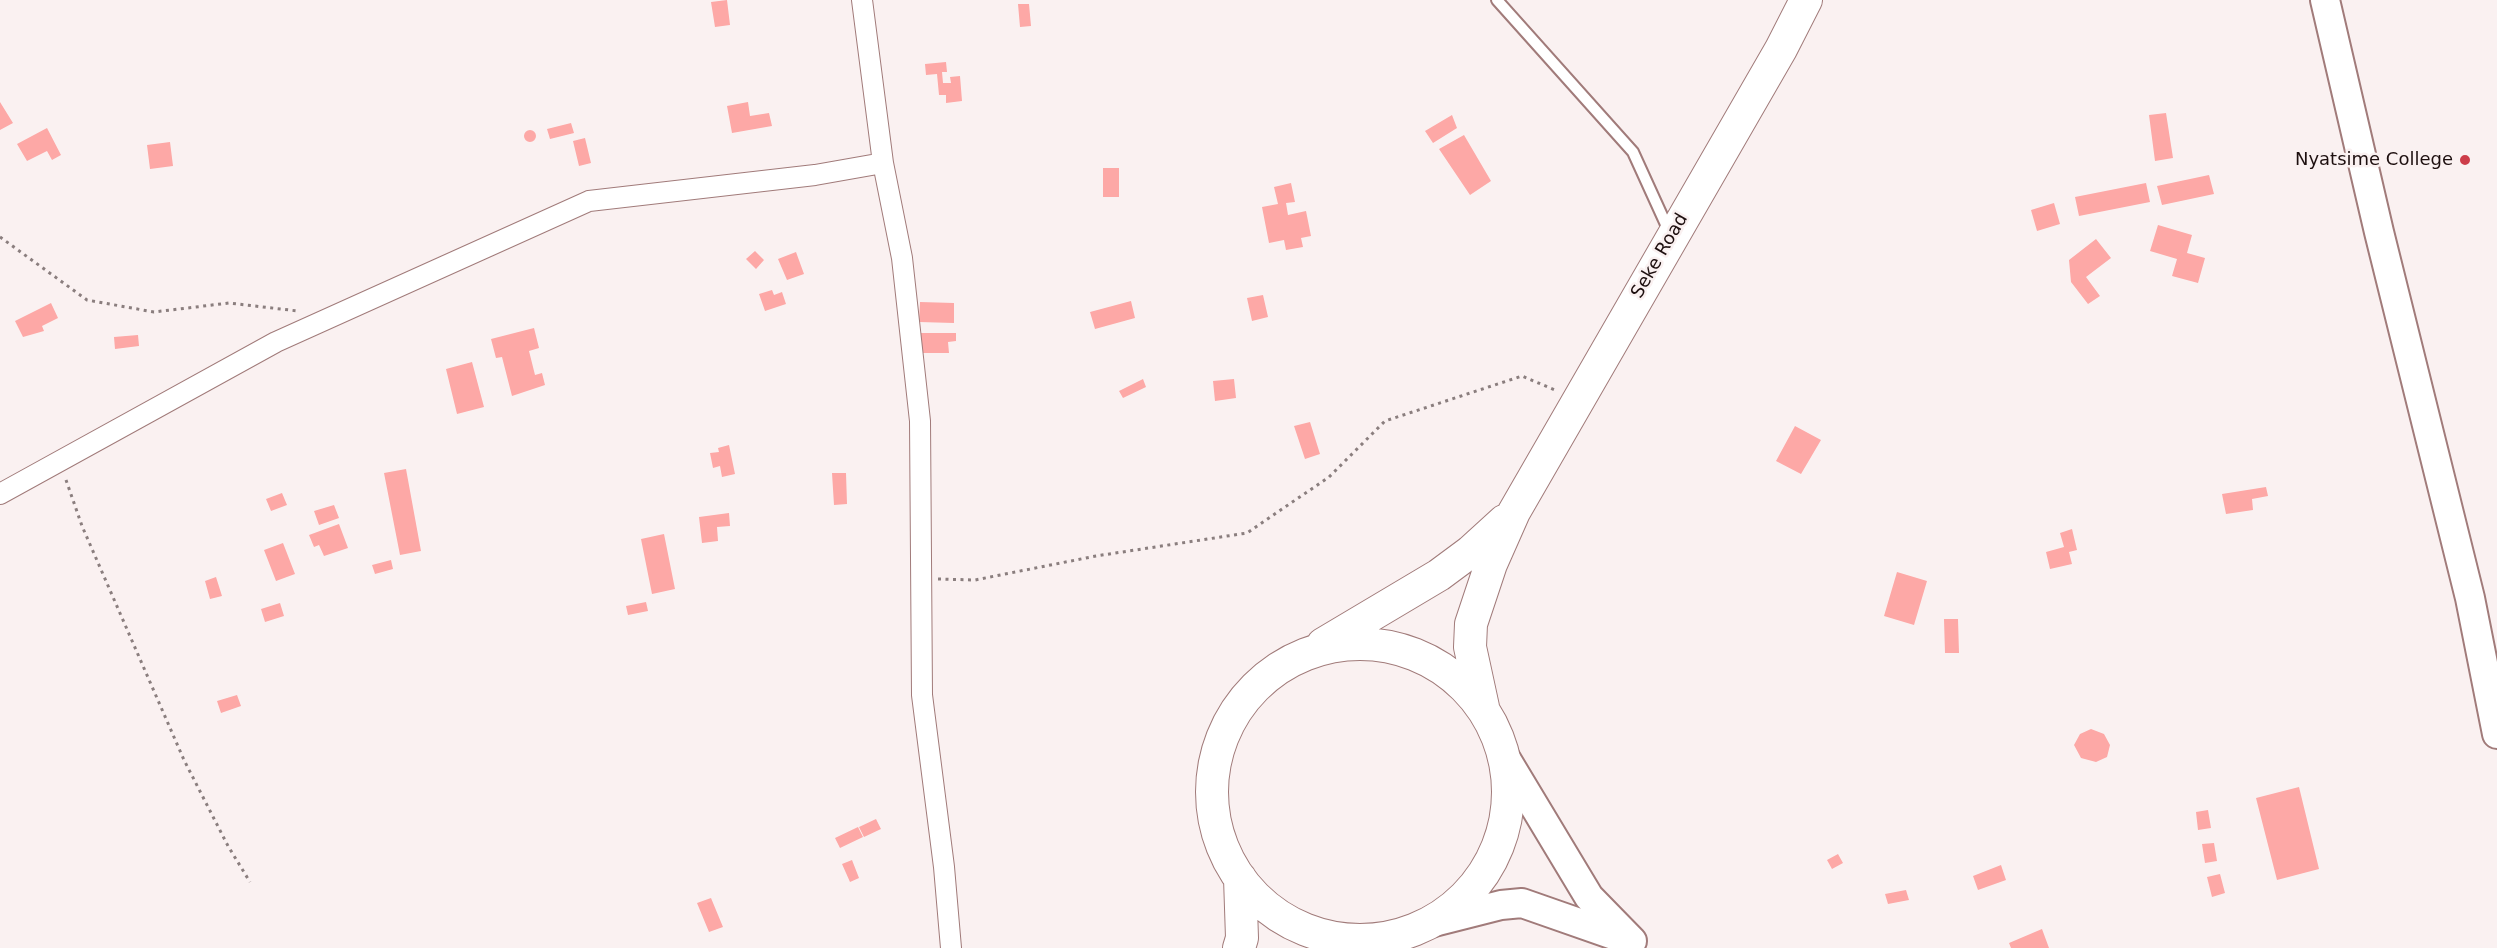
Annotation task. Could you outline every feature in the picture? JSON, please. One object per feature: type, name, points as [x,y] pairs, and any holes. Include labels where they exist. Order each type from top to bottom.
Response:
[{"type":"main road","name":"Seke Road","points":[[1514,512],[1781,49],[1806,0]]},
{"type":"main road","points":[[1514,512],[1491,564],[1471,624],[1470,647],[1484,711],[1503,754],[1509,786],[1506,818],[1497,849],[1482,878],[1461,902],[1434,922],[1382,943],[1336,939],[1308,931],[1282,918],[1266,906],[1240,878],[1225,852],[1216,824],[1212,794],[1215,764],[1223,735],[1237,709],[1257,686],[1280,667],[1439,575],[1470,552],[1514,512]]},
{"type":"main road","points":[[1306,654],[1339,645],[1372,644],[1405,651],[1445,671],[1462,685],[1484,711]]},
{"type":"main road","points":[[1239,948],[1242,938],[1240,878]]},
{"type":"street","points":[[862,0],[883,163],[902,258],[920,422],[922,695],[944,867],[951,948]]},
{"type":"street","points":[[2325,0],[2379,232],[2470,598],[2497,734]]},
{"type":"street","points":[[0,494],[276,342],[589,201],[815,175],[883,163]]},
{"type":"street","points":[[1503,754],[1589,897],[1638,945]]},
{"type":"street","points":[[1434,922],[1501,905],[1522,903],[1638,945]]},
{"type":"lane","points":[[1497,0],[1633,152],[1671,237]]},
{"type":"path","points":[[0,237],[87,300],[154,312],[229,303],[300,311]]},
{"type":"path","points":[[921,579],[975,580],[1096,556],[1247,533],[1329,477],[1385,421],[1522,376],[1578,399]]},
{"type":"path","points":[[60,461],[82,526],[184,760],[228,846],[250,882]]},
{"type":"building","points":[[727,0],[730,25],[715,27],[711,2]]},
{"type":"building","points":[[1018,4],[1029,4],[1031,26],[1020,27]]},
{"type":"building","points":[[946,62],[947,72],[942,72],[943,83],[951,83],[950,77],[960,76],[962,101],[946,103],[946,95],[939,95],[937,74],[926,75],[925,64]]},
{"type":"building","points":[[0,102],[13,123],[0,130]]},
{"type":"building","points":[[748,102],[750,116],[769,113],[772,126],[732,133],[727,106]]},
{"type":"building","points":[[2166,113],[2173,158],[2155,161],[2149,115]]},
{"type":"building","points":[[1452,115],[1457,128],[1433,143],[1425,131]]},
{"type":"building","points":[[571,123],[574,133],[550,139],[547,129]]},
{"type":"building","points":[[47,128],[61,155],[52,160],[47,151],[27,161],[17,144]]},
{"type":"building","points":[[532,130],[536,136],[532,142],[528,142],[524,134]]},
{"type":"building","points":[[1464,135],[1491,181],[1470,195],[1439,149]]},
{"type":"building","points":[[585,138],[591,163],[579,166],[573,141]]},
{"type":"building","points":[[170,142],[173,166],[150,169],[147,145]]},
{"type":"building","points":[[1103,168],[1119,168],[1119,197],[1103,197]]},
{"type":"building","points":[[2209,175],[2214,194],[2162,205],[2157,186]]},
{"type":"building","points":[[1291,183],[1295,202],[1286,203],[1288,215],[1306,211],[1311,236],[1301,238],[1303,247],[1286,250],[1284,240],[1269,243],[1262,207],[1278,204],[1274,187]]},
{"type":"building","points":[[2146,183],[2150,202],[2079,216],[2075,197]]},
{"type":"building","points":[[2054,203],[2060,224],[2037,231],[2031,210]]},
{"type":"building","points":[[2158,225],[2192,235],[2187,253],[2205,258],[2198,283],[2172,276],[2177,259],[2150,251]]},
{"type":"building","points":[[2096,239],[2111,258],[2086,277],[2100,296],[2088,304],[2071,282],[2069,260]]},
{"type":"building","points":[[755,251],[764,260],[756,269],[746,259]]},
{"type":"building","points":[[796,252],[804,274],[787,280],[778,259]]},
{"type":"building","points":[[772,290],[774,295],[782,292],[786,304],[765,311],[759,294]]},
{"type":"building","points":[[1263,295],[1268,317],[1252,321],[1247,298]]},
{"type":"building","points":[[1131,301],[1135,318],[1095,329],[1090,312]]},
{"type":"building","points":[[920,302],[954,303],[954,323],[919,322]]},
{"type":"building","points":[[51,303],[58,318],[42,326],[44,331],[23,337],[15,321]]},
{"type":"building","points":[[534,328],[539,348],[529,351],[535,375],[542,373],[545,385],[512,396],[502,357],[496,358],[491,339]]},
{"type":"building","points":[[921,333],[956,333],[956,341],[948,342],[949,353],[921,353]]},
{"type":"building","points":[[138,335],[139,346],[115,349],[114,337]]},
{"type":"building","points":[[472,362],[484,407],[457,414],[446,369]]},
{"type":"building","points":[[1143,379],[1146,387],[1123,398],[1119,391]]},
{"type":"building","points":[[1234,379],[1236,398],[1215,401],[1213,381]]},
{"type":"building","points":[[1310,422],[1320,454],[1305,459],[1294,426]]},
{"type":"building","points":[[1795,426],[1821,440],[1801,474],[1776,461]]},
{"type":"building","points":[[729,445],[735,474],[722,477],[720,466],[713,468],[710,453],[719,452],[718,448]]},
{"type":"building","points":[[406,469],[421,551],[400,555],[384,473]]},
{"type":"building","points":[[832,473],[846,473],[847,504],[834,505]]},
{"type":"building","points":[[2266,487],[2268,496],[2252,499],[2253,510],[2226,514],[2222,494]]},
{"type":"building","points":[[282,493],[287,505],[271,511],[266,499]]},
{"type":"building","points":[[334,505],[339,518],[319,525],[314,511]]},
{"type":"building","points":[[729,513],[730,526],[717,527],[718,541],[702,543],[699,517]]},
{"type":"building","points":[[339,524],[348,548],[324,556],[319,545],[314,547],[309,535]]},
{"type":"building","points":[[2072,529],[2077,550],[2069,552],[2072,564],[2050,569],[2046,552],[2064,547],[2060,533]]},
{"type":"building","points":[[664,534],[675,589],[652,594],[641,539]]},
{"type":"building","points":[[283,543],[295,574],[276,581],[264,550]]},
{"type":"building","points":[[391,560],[393,569],[375,574],[372,565]]},
{"type":"building","points":[[1897,572],[1927,581],[1914,625],[1884,616]]},
{"type":"building","points":[[216,577],[222,596],[210,599],[205,581]]},
{"type":"building","points":[[646,602],[648,611],[628,615],[626,606]]},
{"type":"building","points":[[280,603],[284,616],[265,622],[261,609]]},
{"type":"building","points":[[1944,619],[1958,619],[1959,653],[1945,653]]},
{"type":"building","points":[[237,695],[241,706],[221,713],[217,701]]},
{"type":"building","points":[[2091,729],[2104,734],[2110,745],[2107,757],[2096,762],[2081,758],[2074,745],[2080,734]]},
{"type":"building","points":[[2299,787],[2319,869],[2277,880],[2256,798]]},
{"type":"building","points":[[2208,810],[2211,828],[2198,830],[2196,812]]},
{"type":"building","points":[[876,819],[881,829],[864,837],[859,827]]},
{"type":"building","points":[[858,827],[863,837],[840,848],[835,838]]},
{"type":"building","points":[[2214,843],[2217,861],[2205,863],[2202,844]]},
{"type":"building","points":[[1838,854],[1843,863],[1832,869],[1827,860]]},
{"type":"building","points":[[852,860],[859,878],[850,882],[842,864]]},
{"type":"building","points":[[2001,865],[2006,880],[1978,890],[1973,876]]},
{"type":"building","points":[[2220,874],[2225,893],[2212,897],[2207,877]]},
{"type":"building","points":[[1906,890],[1909,900],[1888,904],[1885,894]]},
{"type":"building","points":[[711,898],[723,927],[709,932],[697,903]]},
{"type":"building","points":[[2042,929],[2049,948],[2011,948],[2009,943]]},
{"type":"place","name":"Nyatsime College","points":[[2465,160]]}]
